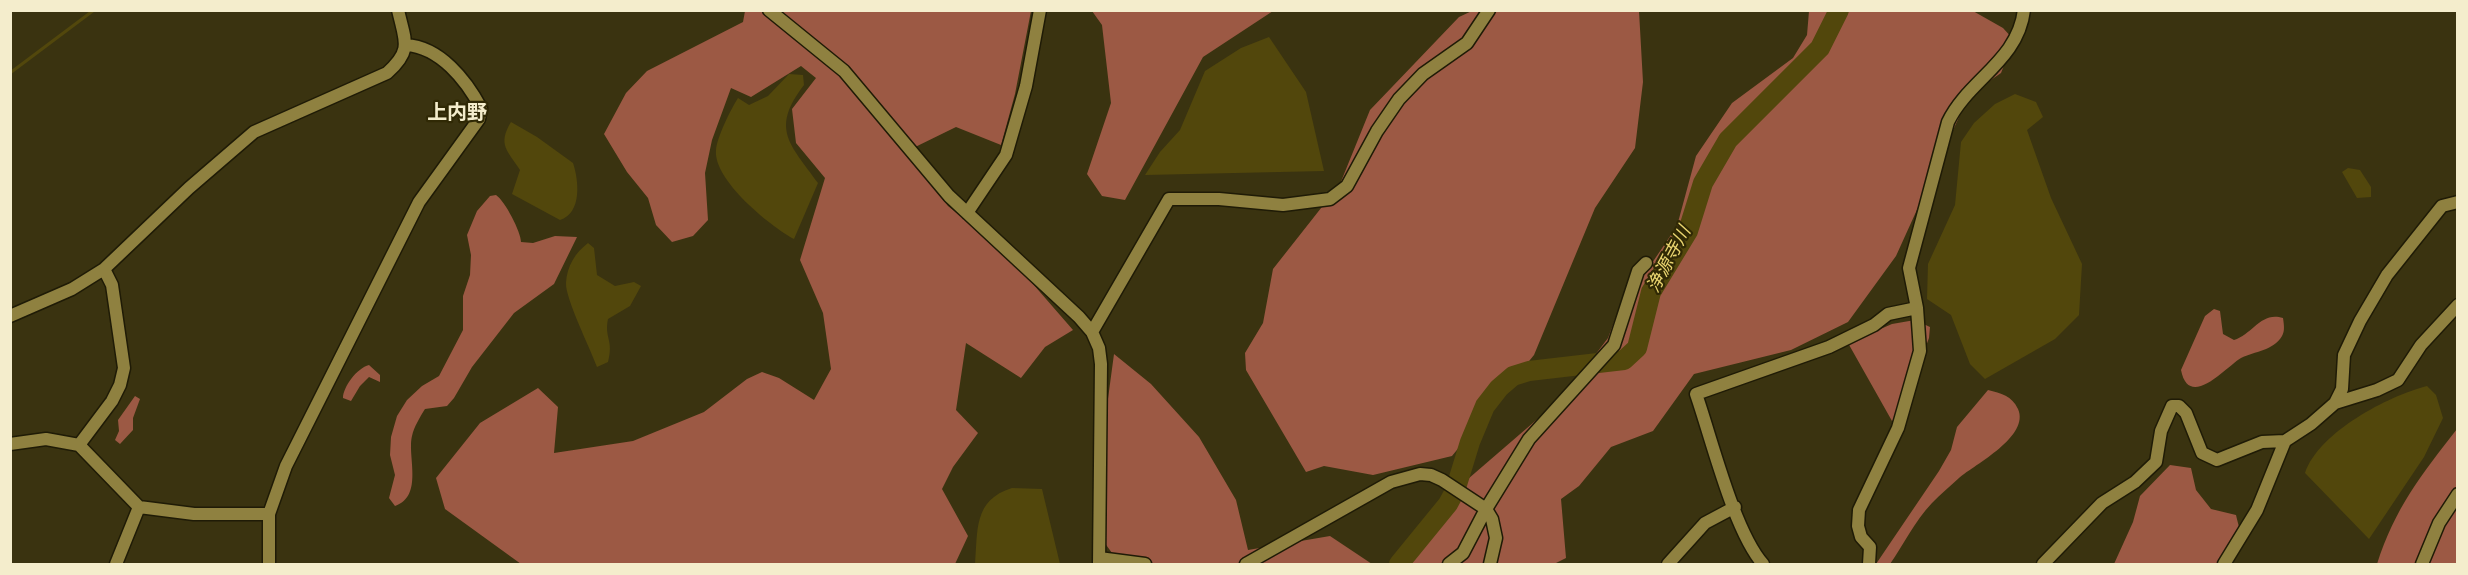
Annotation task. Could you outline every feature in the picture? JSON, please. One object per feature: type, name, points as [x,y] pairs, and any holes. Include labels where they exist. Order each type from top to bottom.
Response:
[{"type":"street","points":[[10,316],[72,289],[104,269],[243,140],[268,125],[387,73],[400,61],[406,45],[398,10]]},
{"type":"street","points":[[769,10],[844,71],[938,184],[1079,317],[1092,332],[1099,348],[1102,386],[1099,561],[1145,564]]},
{"type":"street","points":[[968,213],[1006,155],[1026,86],[1040,10]]},
{"type":"street","points":[[1092,332],[1169,199],[1219,199],[1283,205],[1330,199],[1347,186],[1377,131],[1399,99],[1423,74],[1467,43],[1490,10]]},
{"type":"street","points":[[1869,564],[1870,547],[1861,537],[1858,525],[1859,510],[1899,428],[1920,351],[1917,308],[1909,268],[1948,122],[1956,105],[1990,74],[2017,39],[2024,10]]},
{"type":"street","points":[[269,564],[269,514],[286,466],[419,202],[479,119],[481,108],[470,88],[438,56],[422,48],[406,45]]},
{"type":"street","points":[[2335,403],[2342,389],[2344,355],[2360,321],[2387,275],[2442,206],[2457,202]]},
{"type":"street","points":[[1449,564],[1463,553],[1483,507],[1529,439],[1614,345],[1638,271],[1646,263]]},
{"type":"street","points":[[79,445],[112,401],[120,385],[124,368],[112,285],[104,269]]},
{"type":"street","points":[[2224,564],[2257,510],[2285,441],[2335,403],[2377,390],[2398,380],[2421,345],[2457,305]]},
{"type":"street","points":[[1763,564],[1754,553],[1735,507],[1696,394],[1829,347],[1874,325],[1888,314],[1917,308]]},
{"type":"street","points":[[2043,564],[2102,503],[2135,482],[2156,462],[2161,431],[2172,406],[2179,406],[2186,414],[2197,445],[2208,458],[2217,460],[2262,442],[2285,441]]},
{"type":"street","points":[[10,444],[46,439],[79,445],[138,507],[194,514],[269,514]]},
{"type":"street","points":[[1246,564],[1391,482],[1420,474],[1431,475],[1442,480],[1483,507],[1492,519],[1496,538],[1490,564]]},
{"type":"street","points":[[2422,564],[2439,523],[2457,494]]},
{"type":"street","points":[[116,564],[138,507]]},
{"type":"street","points":[[1668,564],[1705,523],[1735,507]]},
{"type":"shaded area","points":[[1474,10],[1639,11],[1643,82],[1635,148],[1595,208],[1534,355],[1452,456],[1373,475],[1324,466],[1306,472],[1246,370],[1245,353],[1263,323],[1273,269],[1340,184],[1370,110],[1459,17]]},
{"type":"shaded area","points":[[745,11],[1031,11],[1015,94],[1001,145],[956,127],[905,152],[948,206],[1006,253],[1073,330],[1045,347],[1021,378],[966,343],[956,410],[978,433],[953,467],[942,489],[968,536],[955,564],[521,564],[445,509],[436,478],[480,423],[538,388],[558,407],[554,453],[633,441],[704,412],[747,379],[762,372],[779,378],[814,400],[831,369],[823,313],[800,260],[825,178],[796,143],[792,109],[816,78],[801,66],[751,97],[731,88],[712,140],[705,173],[708,220],[693,236],[672,242],[656,225],[648,198],[627,172],[604,134],[626,93],[647,71],[743,22]]},
{"type":"shaded area","points":[[1092,11],[1273,11],[1203,57],[1125,200],[1102,196],[1087,174],[1111,103],[1102,25]]},
{"type":"shaded area","points":[[1809,11],[1973,11],[2003,28],[2014,40],[2001,73],[1969,95],[1896,256],[1848,322],[1791,350],[1694,374],[1653,431],[1611,447],[1579,486],[1561,499],[1566,558],[1554,564],[1409,564],[1439,504],[1563,397],[1608,338],[1624,295],[1650,266],[1677,226],[1696,156],[1732,103],[1793,58],[1807,35]]},
{"type":"shaded area","points":[[1269,37],[1306,92],[1324,171],[1145,175],[1160,152],[1180,130],[1205,71],[1241,48]]},
{"type":"shaded area","points":[[789,74],[803,75],[804,85],[788,113],[786,125],[788,136],[799,157],[818,183],[794,239],[771,224],[733,188],[718,162],[716,150],[728,116],[738,98],[749,105],[768,96]]},
{"type":"shaded area","points":[[2015,94],[2036,102],[2043,117],[2027,130],[2051,198],[2082,264],[2079,315],[2055,339],[1985,379],[1970,364],[1951,315],[1927,299],[1928,264],[1955,205],[1961,142],[1974,123],[1995,104]]},
{"type":"shaded area","points":[[511,122],[537,137],[573,163],[577,179],[577,196],[572,211],[560,220],[512,194],[520,170],[506,148],[505,137]]},
{"type":"shaded area","points":[[2348,168],[2360,170],[2371,187],[2371,197],[2357,198],[2342,172]]},
{"type":"shaded area","points":[[496,195],[512,217],[521,242],[533,243],[555,236],[577,237],[554,284],[514,313],[472,367],[447,406],[425,409],[412,436],[412,485],[404,501],[395,506],[389,498],[395,475],[390,455],[391,437],[397,416],[407,400],[422,386],[439,376],[463,330],[463,296],[470,275],[471,255],[467,235],[477,211],[490,196]]},
{"type":"shaded area","points":[[588,243],[594,248],[597,275],[615,286],[634,282],[641,286],[630,306],[608,319],[610,355],[608,362],[597,367],[574,312],[566,283],[572,260]]},
{"type":"shaded area","points":[[2214,309],[2220,311],[2223,334],[2234,340],[2263,320],[2275,317],[2283,318],[2284,332],[2274,345],[2241,358],[2209,382],[2192,387],[2185,382],[2181,370],[2205,316]]},
{"type":"shaded area","points":[[1915,320],[1930,327],[1929,338],[1899,417],[1892,421],[1848,343],[1892,324]]},
{"type":"shaded area","points":[[1114,354],[1151,384],[1199,437],[1236,500],[1248,550],[1330,536],[1372,564],[1120,564],[1104,542],[1098,473]]},
{"type":"shaded area","points":[[369,365],[380,375],[380,382],[369,377],[351,401],[343,398],[345,389],[352,378]]},
{"type":"shaded area","points":[[2427,386],[2436,395],[2443,418],[2424,457],[2369,539],[2305,473],[2324,444],[2339,430],[2393,398]]},
{"type":"shaded area","points":[[1988,390],[2006,396],[2016,405],[2020,419],[2016,429],[1999,448],[1959,478],[1932,503],[1914,525],[1890,564],[1876,564],[1939,471],[1951,450],[1957,427]]},
{"type":"shaded area","points":[[135,396],[140,399],[133,418],[133,430],[120,444],[115,440],[119,431],[118,420]]},
{"type":"shaded area","points":[[2457,429],[2457,564],[2377,564],[2392,526],[2410,493]]},
{"type":"shaded area","points":[[2170,465],[2191,468],[2196,490],[2211,509],[2236,515],[2242,541],[2236,558],[2230,564],[2114,564],[2133,522],[2140,496]]},
{"type":"shaded area","points":[[1012,488],[1042,489],[1060,564],[975,564],[978,529],[984,509],[999,493]]},
{"type":"waterway","points":[[10,73],[94,10]]},
{"type":"waterway","name":"浄源寺川","points":[[1399,564],[1448,504],[1455,491],[1470,442],[1485,406],[1499,388],[1513,376],[1529,371],[1624,360],[1637,348],[1651,292],[1688,231],[1703,183],[1728,140],[1820,48],[1839,10]]},
{"type":"district","name":"上内野","points":[[457,114]]}]
